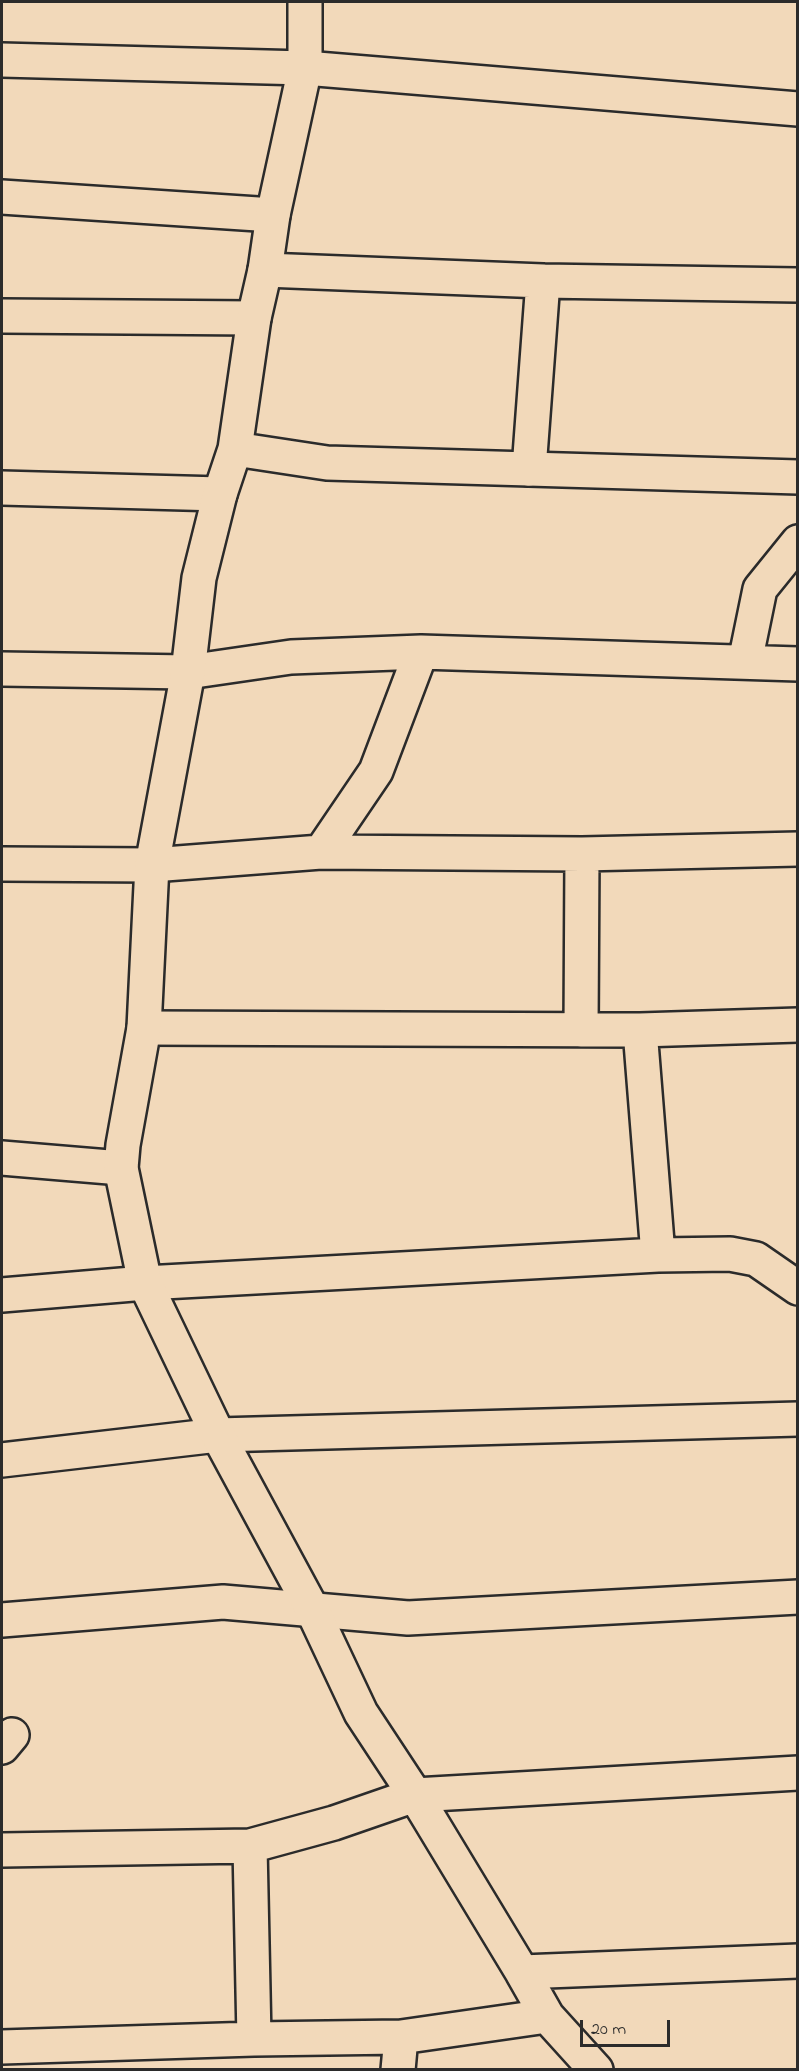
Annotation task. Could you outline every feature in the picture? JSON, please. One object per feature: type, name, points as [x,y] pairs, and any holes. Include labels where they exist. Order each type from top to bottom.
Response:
[{"type":"street","points":[[305,2],[305,68],[273,215],[265,270],[254,318],[235,448],[220,494],[199,578],[188,672],[152,866],[144,1028],[121,1168],[145,1283],[218,1435],[312,1609],[361,1713],[415,1795],[547,2016],[596,2070]]},
{"type":"street","points":[[2,60],[305,68],[798,109]]},
{"type":"street","points":[[2,197],[273,215]]},
{"type":"street","points":[[265,270],[543,281],[798,285]]},
{"type":"street","points":[[529,469],[543,281]]},
{"type":"street","points":[[2,316],[254,318]]},
{"type":"street","points":[[235,448],[327,463],[798,477]]},
{"type":"street","points":[[2,488],[220,494]]},
{"type":"street","points":[[745,662],[760,589],[798,542]]},
{"type":"street","points":[[321,852],[376,771],[421,652]]},
{"type":"street","points":[[2,669],[188,672],[291,657],[421,652],[798,664]]},
{"type":"street","points":[[2,864],[152,866],[321,852],[582,854],[798,849]]},
{"type":"street","points":[[581,1030],[582,854]]},
{"type":"street","points":[[144,1028],[640,1030],[798,1024]]},
{"type":"street","points":[[640,1030],[658,1255]]},
{"type":"street","points":[[2,1158],[121,1168]]},
{"type":"street","points":[[2,1295],[145,1283],[658,1255],[730,1254],[756,1259],[798,1288]]},
{"type":"street","points":[[2,1460],[218,1435],[798,1419]]},
{"type":"street","points":[[2,1620],[223,1602],[408,1618],[798,1597]]},
{"type":"street","points":[[2,1850],[250,1846],[334,1823],[415,1795],[798,1773]]},
{"type":"street","points":[[250,1846],[254,2039]]},
{"type":"street","points":[[522,1972],[798,1961]]},
{"type":"street","points":[[2,2047],[401,2037],[547,2016]]},
{"type":"street","points":[[398,2070],[401,2037]]}]
